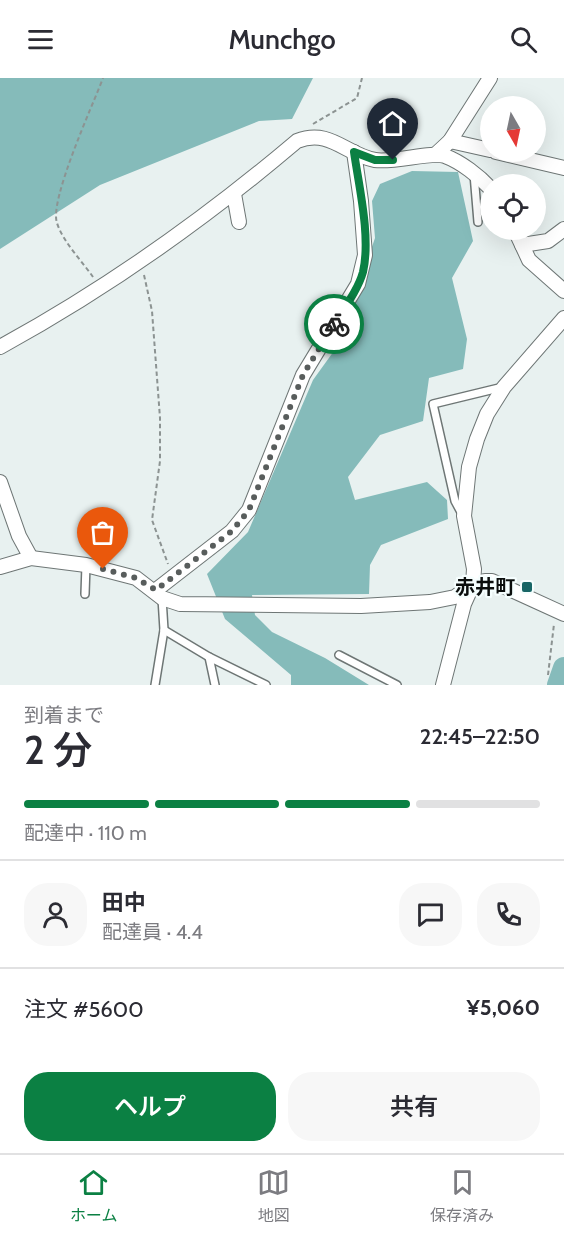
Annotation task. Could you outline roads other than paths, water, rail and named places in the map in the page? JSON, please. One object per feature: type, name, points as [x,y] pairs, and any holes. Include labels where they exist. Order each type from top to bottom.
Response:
[{"type":"street","points":[[436,154],[450,141],[490,78]]},
{"type":"street","points":[[0,347],[141,260],[234,194],[297,141],[306,137],[338,142],[354,152],[375,160],[411,160],[436,154],[446,156],[480,179]]},
{"type":"street","points":[[450,141],[480,148]]},
{"type":"street","points":[[159,594],[172,578],[232,531],[249,510],[303,375],[358,284],[365,255],[362,201],[354,152]]},
{"type":"street","points":[[538,162],[564,168]]},
{"type":"street","points":[[234,194],[239,222]]},
{"type":"street","points":[[522,245],[548,241],[564,230]]},
{"type":"street","points":[[519,240],[529,260],[564,291]]},
{"type":"street","points":[[442,685],[464,604],[473,584],[474,569],[464,516],[469,467],[477,439],[486,414],[504,387],[564,318]]},
{"type":"street","points":[[0,482],[19,536],[31,558]]},
{"type":"street","points":[[0,567],[31,558],[86,565],[136,578],[159,594],[180,604],[361,606],[445,601],[473,584],[492,581],[560,611]]},
{"type":"lane","points":[[474,174],[478,222]]},
{"type":"lane","points":[[464,516],[454,501],[433,404],[504,387]]},
{"type":"lane","points":[[85,594],[86,565]]},
{"type":"lane","points":[[155,685],[164,630],[159,594]]},
{"type":"lane","points":[[164,630],[209,657],[266,685]]},
{"type":"lane","points":[[339,655],[397,685]]},
{"type":"lane","points":[[209,657],[215,685]]},
{"type":"waterway","points":[[558,685],[564,668]]},
{"type":"place","name":"赤井町","points":[[527,587]]}]
